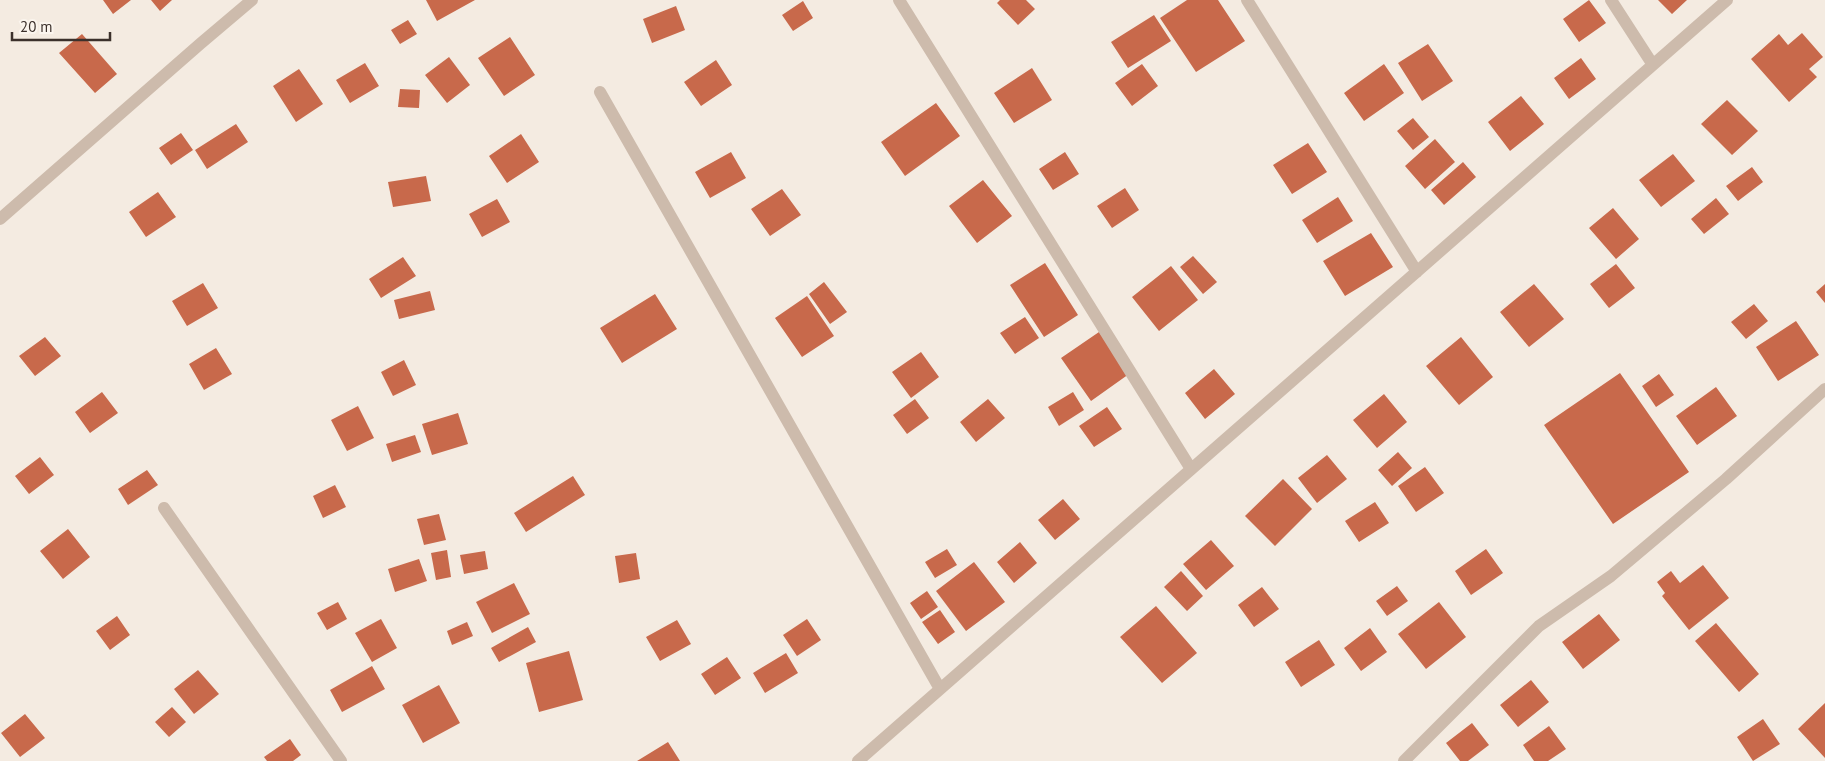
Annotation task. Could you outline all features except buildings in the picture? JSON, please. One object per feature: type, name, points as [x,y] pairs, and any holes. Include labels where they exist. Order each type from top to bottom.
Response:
[{"type":"street","points":[[0,219],[192,50],[252,0]]},
{"type":"street","points":[[899,0],[1192,469]]},
{"type":"street","points":[[1247,0],[1417,272]]},
{"type":"street","points":[[1611,0],[1653,65]]},
{"type":"street","points":[[858,761],[1727,0]]},
{"type":"street","points":[[600,92],[940,689]]},
{"type":"street","points":[[1404,761],[1539,626],[1611,576],[1726,479],[1825,389]]},
{"type":"street","points":[[164,508],[341,761]]}]
